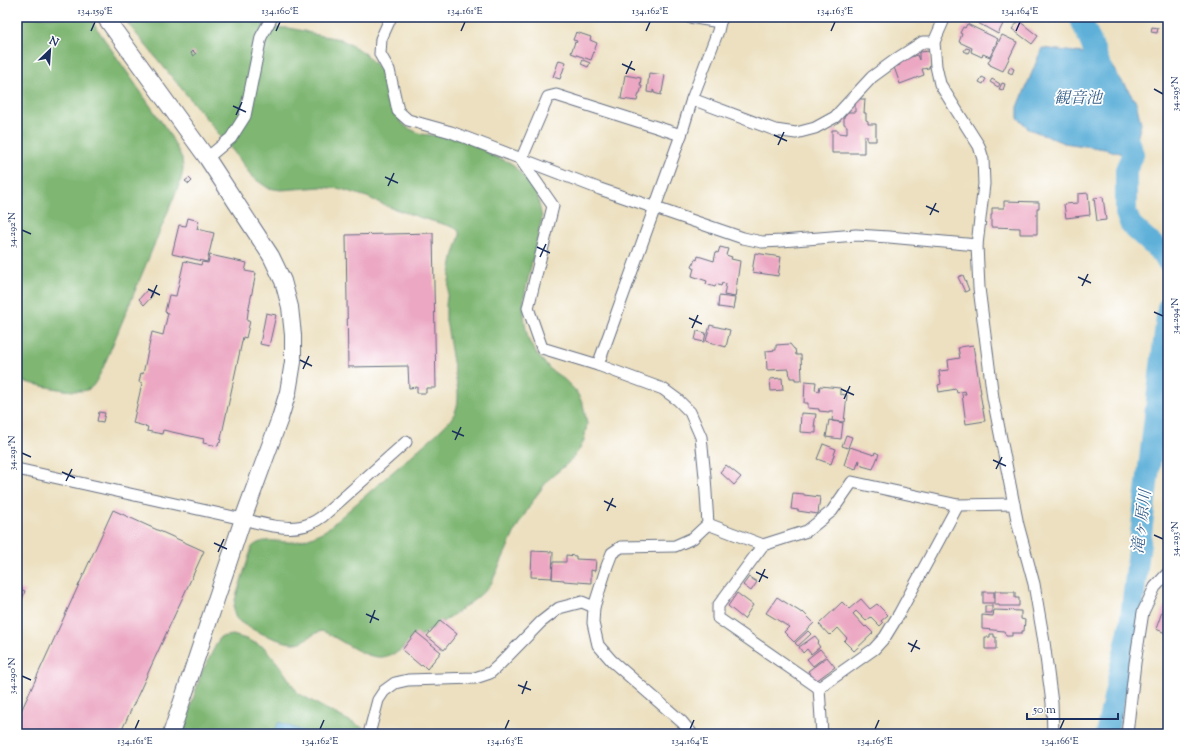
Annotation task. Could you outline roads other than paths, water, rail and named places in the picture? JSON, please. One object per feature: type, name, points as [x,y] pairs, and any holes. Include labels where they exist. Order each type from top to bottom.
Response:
[{"type":"street","points":[[105,17],[208,158],[271,256],[283,281],[290,307],[293,335],[293,362],[288,392],[243,519],[171,734]]},
{"type":"street","points":[[208,158],[231,138],[245,116],[261,38],[272,17]]},
{"type":"street","points":[[391,17],[381,39],[380,54],[389,70],[398,111],[408,120],[451,132],[600,189],[743,238],[762,242],[856,235],[889,236],[977,245]]},
{"type":"street","points":[[598,365],[721,19],[689,17]]},
{"type":"street","points":[[945,17],[934,42],[936,66],[940,84],[979,146],[983,159],[984,184],[977,245],[980,288],[993,398],[1018,525],[1034,584],[1044,642],[1052,703],[1053,734]]},
{"type":"street","points":[[692,99],[775,130],[796,133],[815,128],[835,118],[872,77],[898,58],[924,42],[934,42]]},
{"type":"street","points":[[522,160],[548,97],[556,95],[681,135]]},
{"type":"street","points":[[522,160],[553,206],[528,308],[542,348],[598,365],[662,389],[678,400],[690,412],[701,437],[708,524]]},
{"type":"street","points":[[17,469],[266,525],[292,527],[308,524],[323,516],[406,442]]},
{"type":"street","points":[[819,688],[718,618],[718,606],[763,545],[807,531],[832,511],[852,482],[958,506],[1014,504]]},
{"type":"street","points":[[819,688],[874,649],[885,637],[958,506]]},
{"type":"street","points":[[708,524],[763,545]]},
{"type":"street","points":[[692,734],[682,722],[612,661],[598,645],[593,622],[594,607],[612,553],[621,547],[675,546],[693,538],[708,524]]},
{"type":"street","points":[[1127,734],[1135,663],[1143,612],[1155,587],[1168,572]]},
{"type":"street","points":[[369,734],[378,700],[384,691],[395,683],[408,680],[475,678],[490,672],[500,664],[541,622],[559,608],[582,602],[594,607]]},
{"type":"street","points":[[819,688],[822,734]]},
{"type":"water","name":"観音池","points":[[1098,46],[1136,102],[1141,124],[1133,154],[1130,156],[1105,149],[1064,143],[1029,129],[1018,118],[1018,107],[1042,48],[1091,54]]},
{"type":"water","points":[[279,722],[310,734],[273,734]]},
{"type":"waterway","name":"滝ヶ原川","points":[[1080,17],[1105,79]]},
{"type":"waterway","name":"滝ヶ原川","points":[[1122,126],[1133,154],[1126,170],[1126,213],[1131,225],[1163,254],[1168,262]]},
{"type":"waterway","name":"滝ヶ原川","points":[[1106,734],[1130,626],[1168,308]]}]
